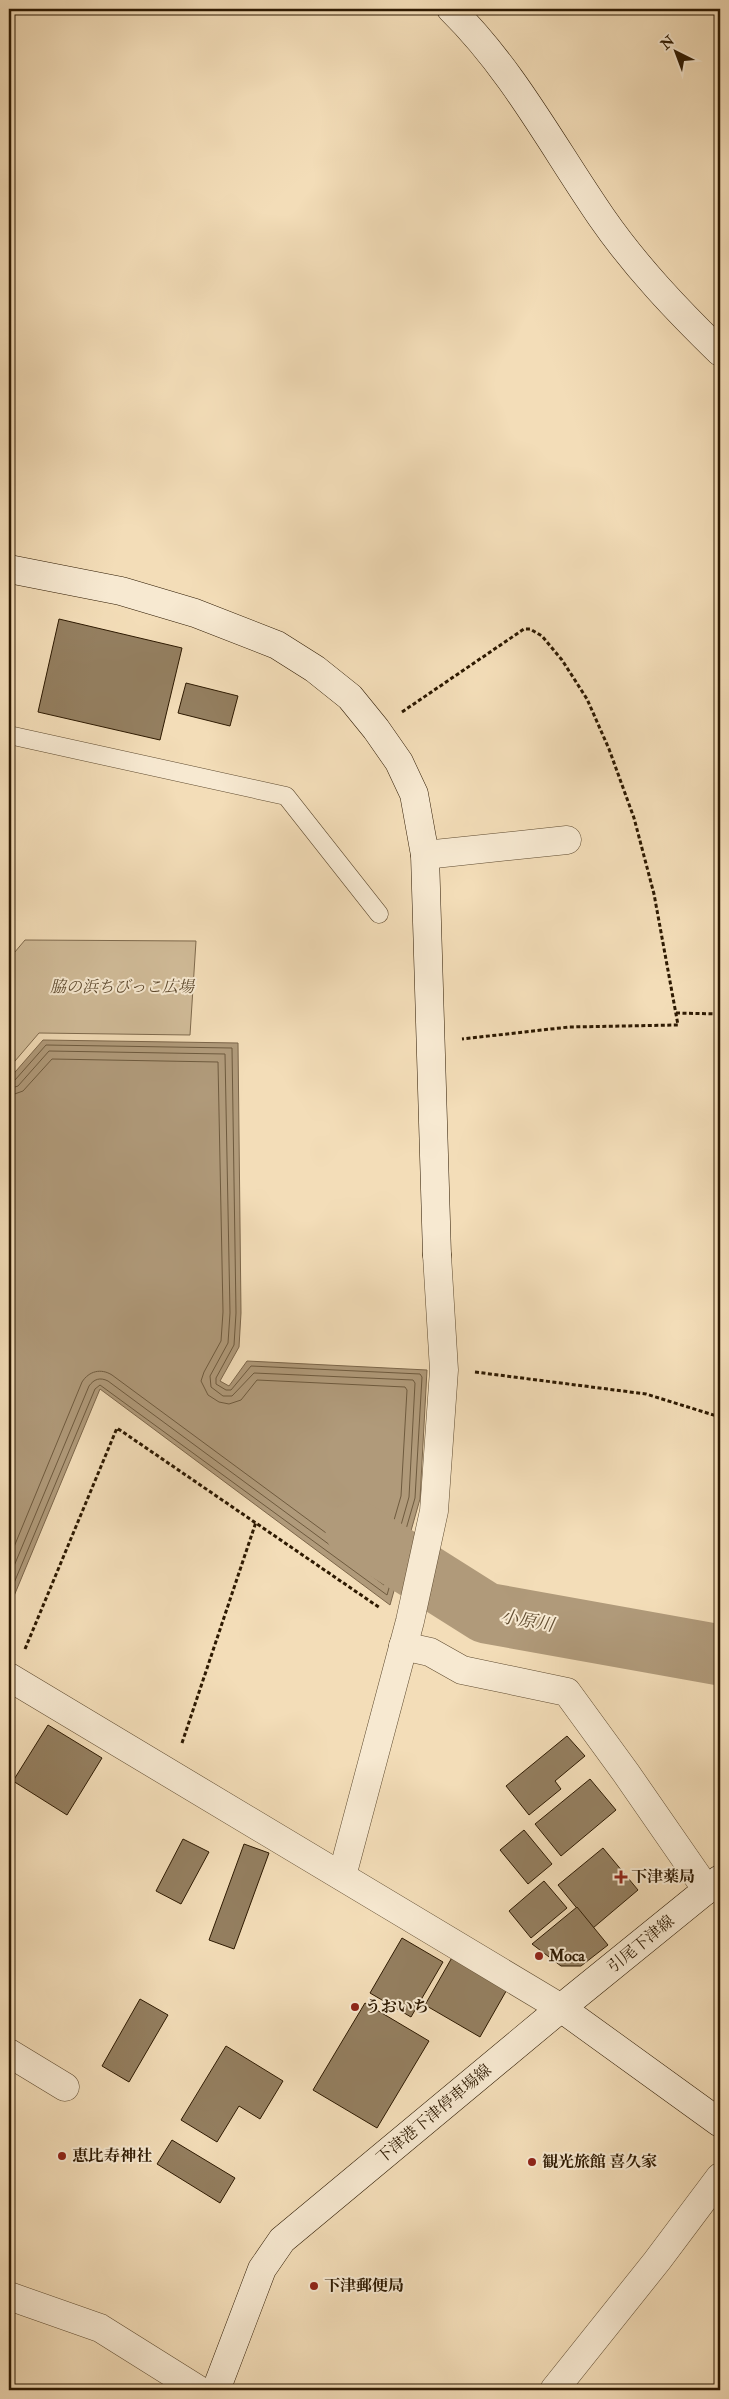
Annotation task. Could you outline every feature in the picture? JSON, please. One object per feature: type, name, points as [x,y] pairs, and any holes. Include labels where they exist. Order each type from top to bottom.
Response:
[{"type":"street","points":[[451,9],[514,82],[602,217],[634,261],[720,352]]},
{"type":"street","points":[[9,569],[122,591],[195,613],[277,645],[315,669],[350,696],[399,762],[414,794],[425,855],[437,1255],[444,1370],[434,1511],[407,1632],[342,1876]]},
{"type":"street","points":[[425,855],[568,840]]},
{"type":"street","points":[[407,1632],[430,1652],[462,1670],[567,1692],[626,1773],[714,1885]]},
{"type":"street","points":[[10,1681],[342,1876],[561,2008],[720,2123]]},
{"type":"street","name":"引尾下津線","points":[[561,2008],[714,1885]]},
{"type":"street","name":"下津港下津停車場線","points":[[216,2390],[262,2269],[282,2240],[561,2008]]},
{"type":"street","points":[[9,2053],[65,2087]]},
{"type":"street","points":[[554,2390],[657,2261],[720,2177]]},
{"type":"street","points":[[9,2296],[100,2328],[199,2390]]},
{"type":"lane","points":[[9,735],[286,796],[379,914]]},
{"type":"path","points":[[376,729],[524,629],[530,629],[542,636],[562,660],[587,700],[626,792],[654,894],[678,1025],[569,1026],[430,1042]]},
{"type":"path","points":[[676,1013],[720,1014]]},
{"type":"path","points":[[444,1370],[501,1374],[646,1394],[720,1416]]},
{"type":"path","points":[[10,1681],[117,1428],[256,1521],[407,1632]]},
{"type":"path","points":[[171,1775],[256,1521]]},
{"type":"green space","name":"脇の浜ちびっこ広場","points":[[25,940],[196,941],[190,1035],[39,1033],[9,1068],[9,959]]},
{"type":"water","points":[[43,1040],[238,1043],[241,1313],[239,1347],[220,1381],[229,1386],[247,1361],[427,1370],[420,1499],[390,1605],[100,1389],[9,1608],[9,1079]]},
{"type":"building","points":[[59,619],[182,648],[160,740],[38,712]]},
{"type":"building","points":[[186,683],[238,696],[230,726],[178,713]]},
{"type":"building","points":[[48,1725],[102,1758],[67,1815],[13,1781]]},
{"type":"building","points":[[567,1736],[585,1756],[555,1781],[561,1789],[529,1815],[506,1786]]},
{"type":"building","points":[[590,1779],[616,1810],[561,1856],[535,1824]]},
{"type":"building","points":[[524,1830],[552,1864],[528,1884],[500,1850]]},
{"type":"building","points":[[183,1839],[209,1852],[181,1904],[156,1891]]},
{"type":"building","points":[[244,1844],[269,1853],[234,1949],[209,1940]]},
{"type":"building","points":[[603,1848],[638,1890],[593,1928],[558,1885]]},
{"type":"building","points":[[544,1881],[567,1908],[531,1938],[509,1911]]},
{"type":"building","points":[[577,1907],[608,1945],[581,1966],[561,1966],[532,1944]]},
{"type":"building","points":[[402,1938],[443,1962],[411,2017],[370,1993]]},
{"type":"building","points":[[454,1954],[509,1986],[480,2037],[425,2005]]},
{"type":"building","points":[[140,1999],[168,2015],[129,2082],[102,2066]]},
{"type":"building","points":[[365,2003],[429,2041],[377,2128],[313,2090]]},
{"type":"building","points":[[226,2046],[283,2081],[260,2119],[239,2106],[217,2142],[181,2120]]},
{"type":"building","points":[[172,2140],[235,2178],[220,2203],[157,2164]]},
{"type":"waterway","name":"小原川","points":[[356,1531],[486,1613],[720,1655]]},
{"type":"place","name":"下津薬局","points":[[621,1877]]},
{"type":"place","name":"Moca","points":[[539,1956]]},
{"type":"place","name":"うおいち","points":[[355,2007]]},
{"type":"place","name":"恵比寿神社","points":[[62,2156]]},
{"type":"place","name":"観光旅館 喜久家","points":[[532,2162]]},
{"type":"place","name":"下津郵便局","points":[[314,2286]]}]
